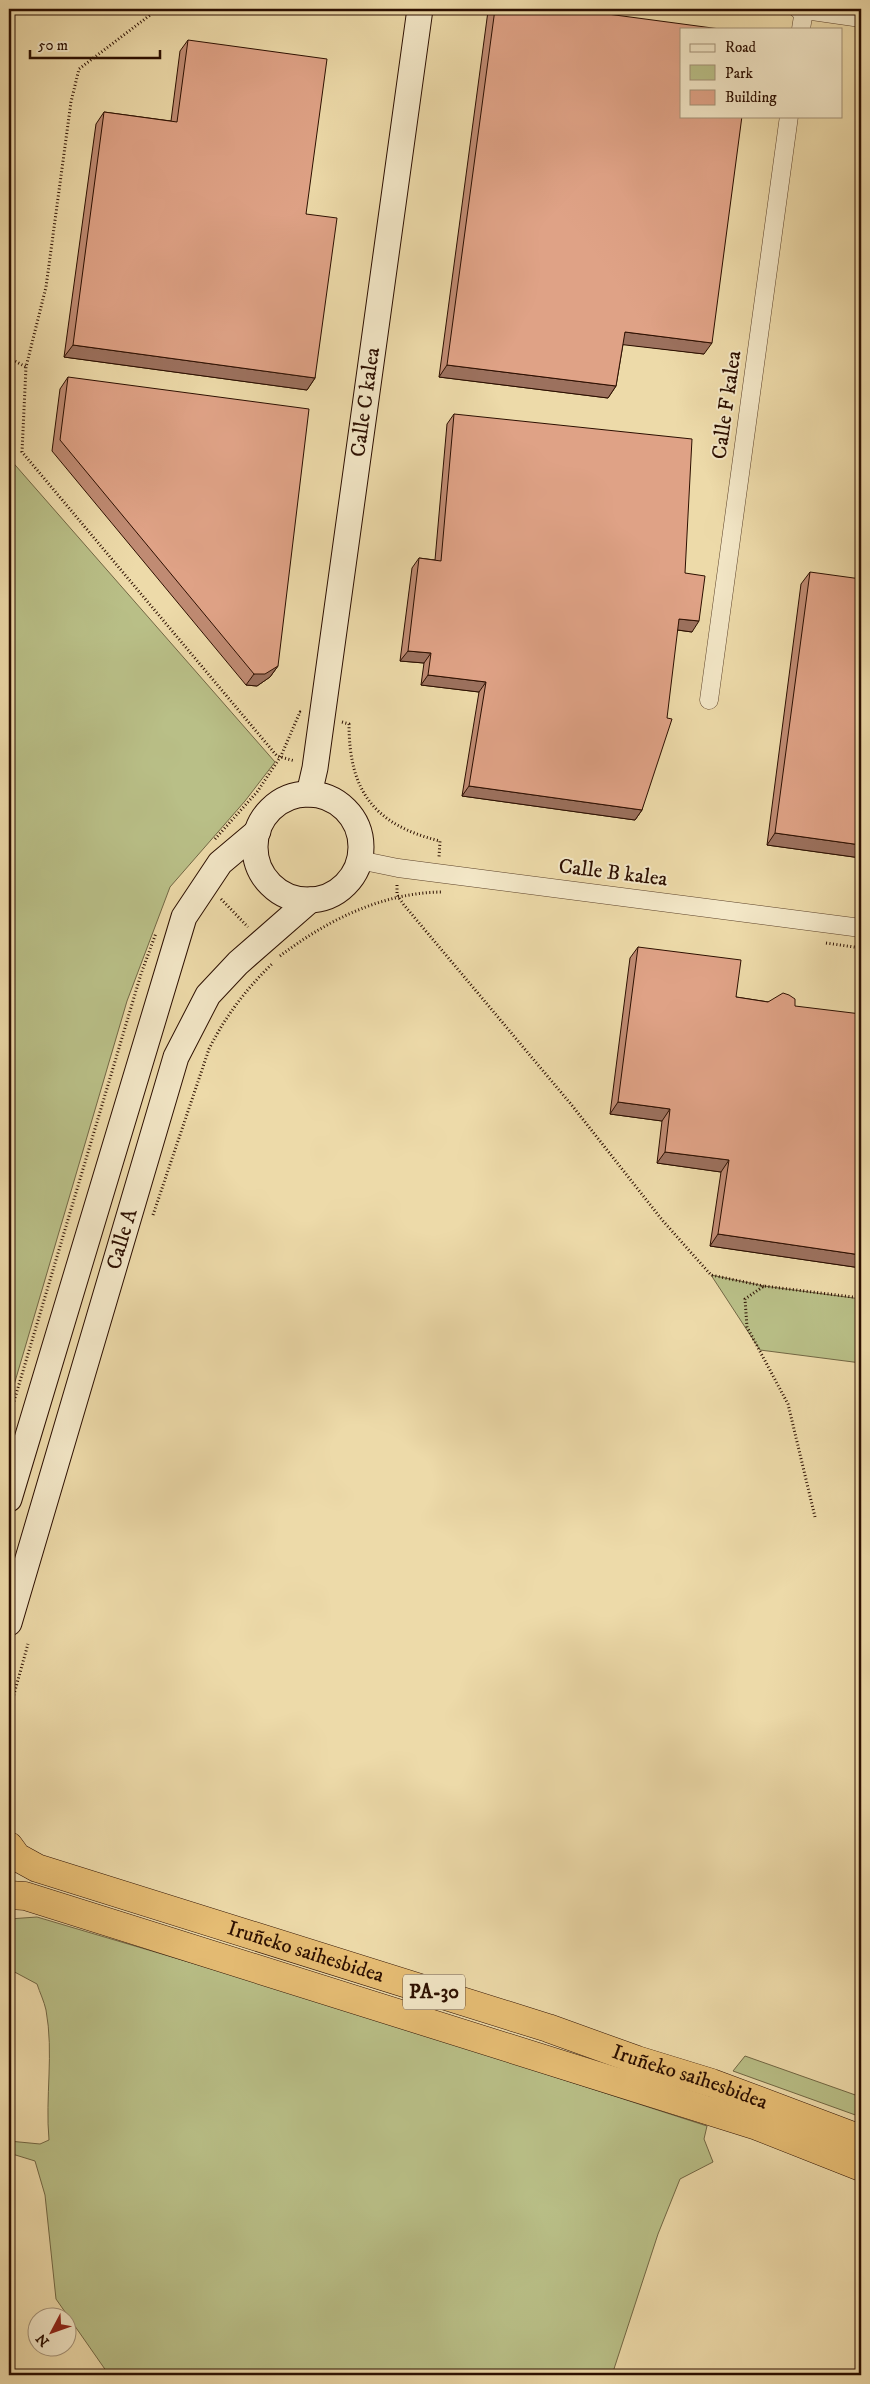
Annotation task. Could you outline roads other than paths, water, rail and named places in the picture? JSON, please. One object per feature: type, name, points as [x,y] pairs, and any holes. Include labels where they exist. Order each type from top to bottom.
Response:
[{"type":"highway","name":"Iruñeko saihesbidea","points":[[9,1846],[17,1857],[37,1868],[548,2028],[637,2060],[712,2083],[861,2139]]},
{"type":"highway","name":"Iruñeko saihesbidea","points":[[9,1895],[26,1896],[757,2126],[861,2167]]},
{"type":"street","name":"Calle C kalea","points":[[309,794],[315,768],[420,9]]},
{"type":"street","points":[[801,28],[801,9],[861,18]]},
{"type":"street","name":"Calle F kalea","points":[[709,700],[789,118]]},
{"type":"street","points":[[309,794],[335,802],[354,821],[361,847],[354,873],[341,888],[324,898],[310,900],[296,899],[282,894],[271,885],[262,873],[256,860],[255,846],[262,821],[277,804],[287,798],[309,794]]},
{"type":"street","name":"Calle A","points":[[9,1499],[184,917],[220,862],[258,831]]},
{"type":"street","name":"Calle B kalea","points":[[359,860],[398,868],[861,928]]},
{"type":"street","name":"Calle A","points":[[9,1623],[176,1057],[208,995],[238,963],[310,900]]}]
